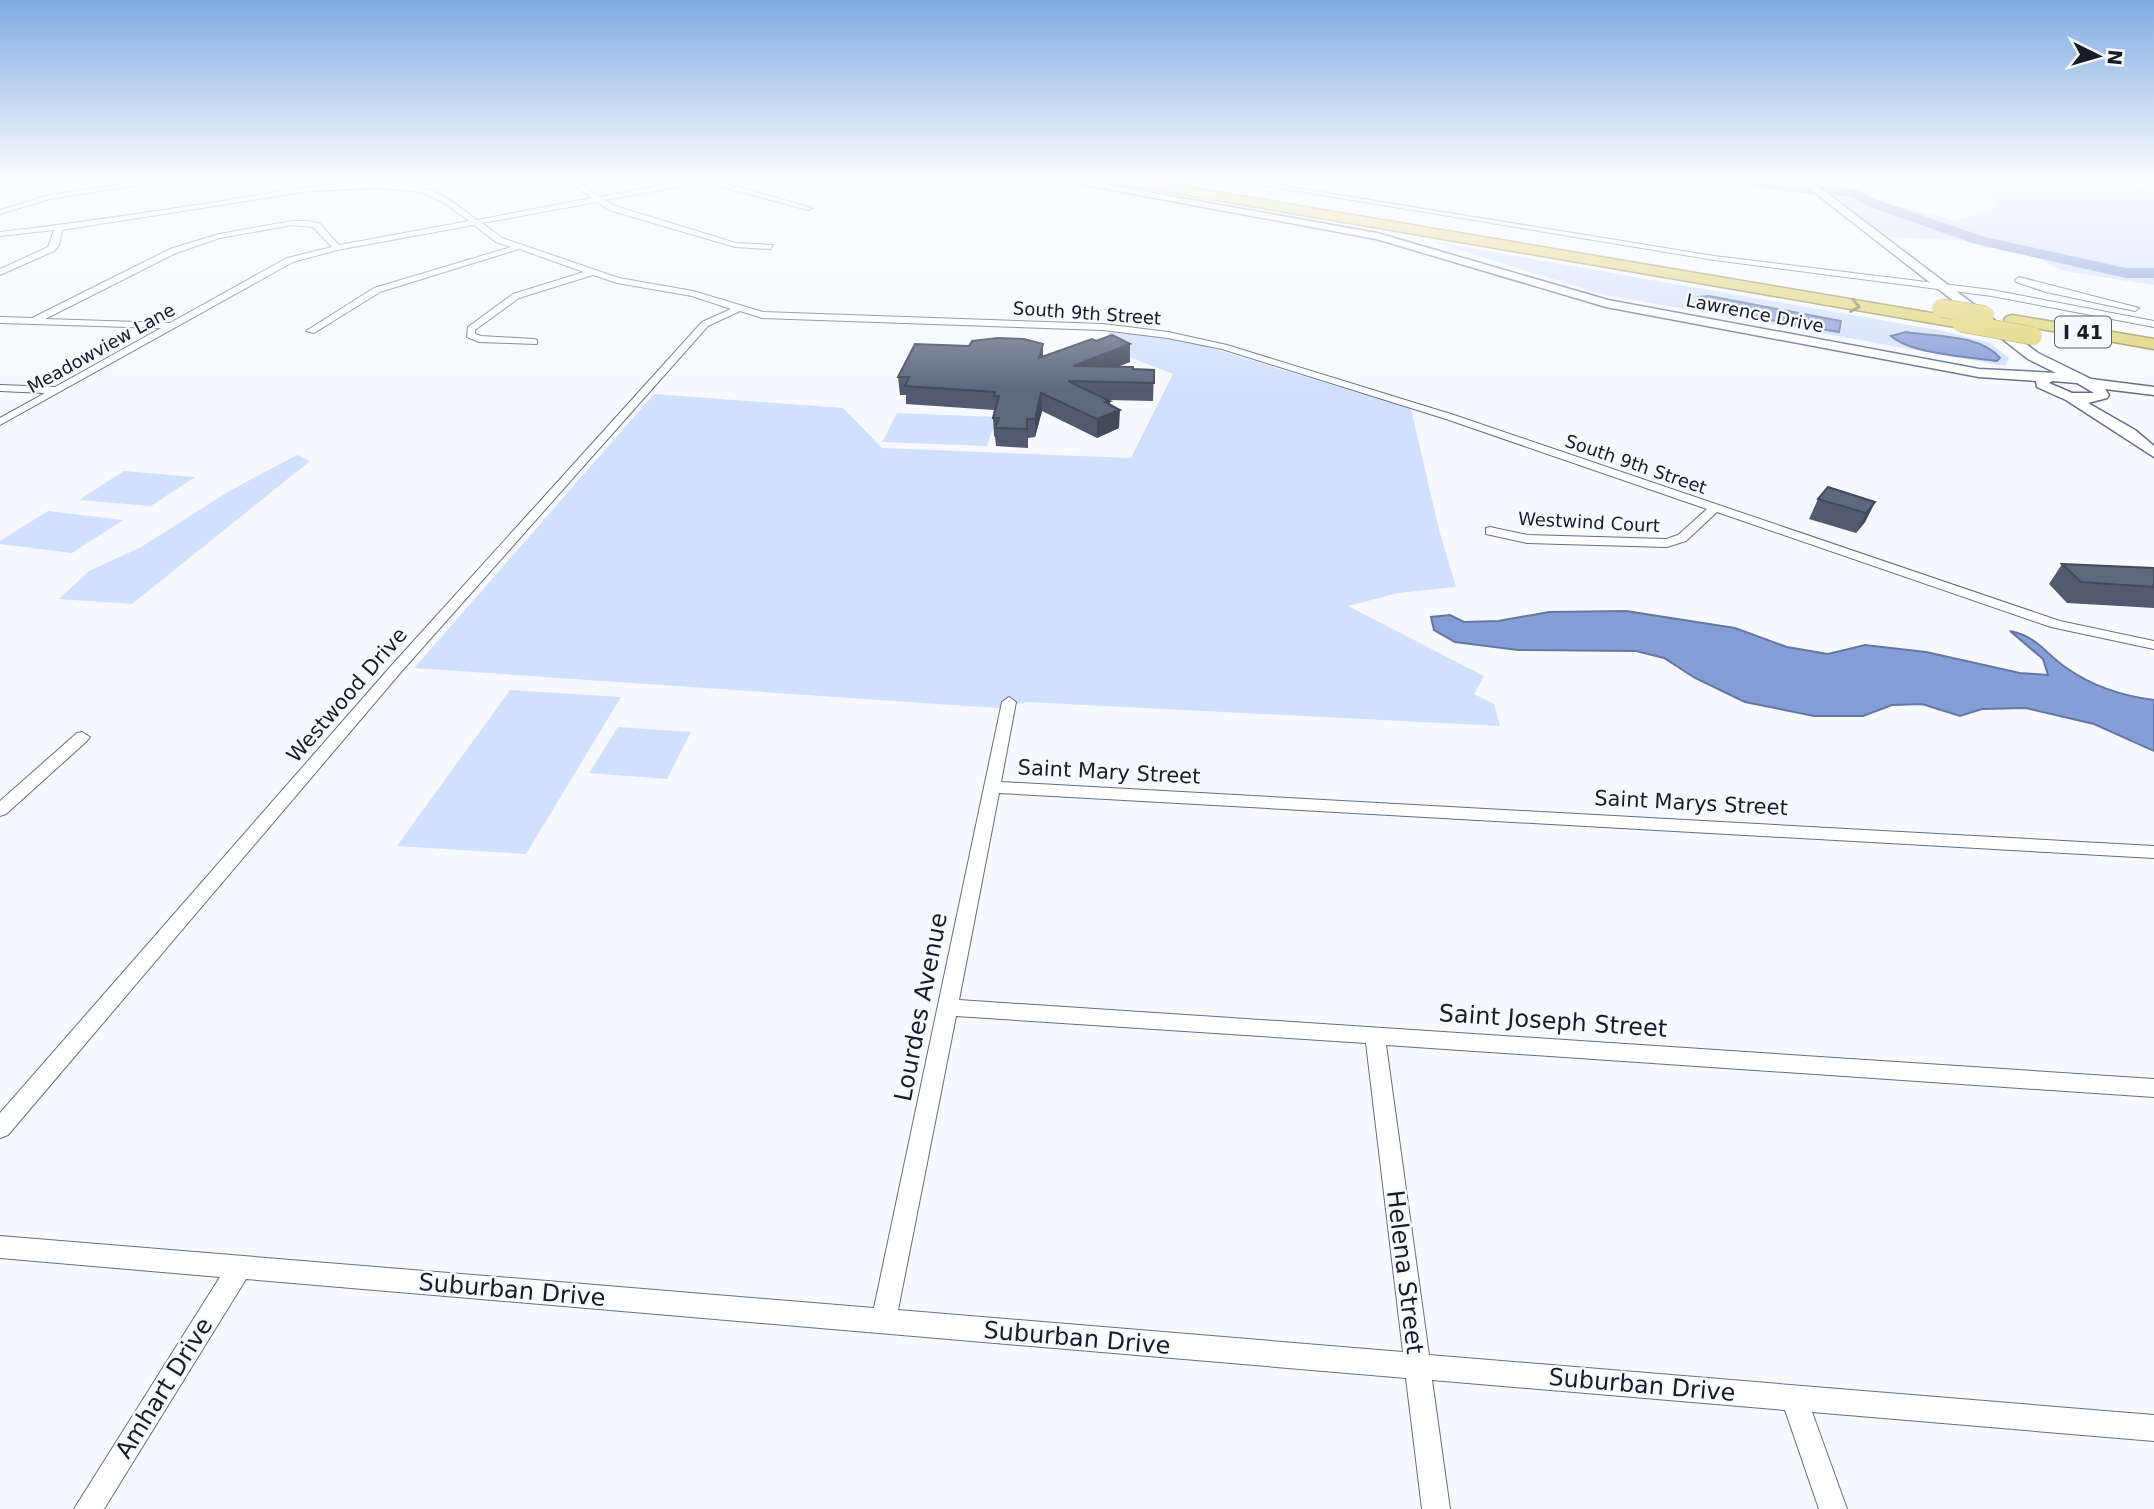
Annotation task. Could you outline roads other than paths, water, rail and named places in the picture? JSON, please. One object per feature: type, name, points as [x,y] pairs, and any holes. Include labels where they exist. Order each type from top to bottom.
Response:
[{"type":"highway","name":"I 41","points":[[1524,248],[2154,357]]},
{"type":"highway","name":"I 41","points":[[1586,248],[2154,344]]},
{"type":"main road","name":"Lawrence Drive","points":[[1419,248],[1606,303],[1845,349],[1950,373],[2051,385]]},
{"type":"main road","points":[[1891,248],[2033,356],[2102,392],[2098,397]]},
{"type":"main road","points":[[2033,356],[2051,385],[2130,433]]},
{"type":"main road","points":[[2051,385],[2082,381],[2121,389],[2154,391]]},
{"type":"main road","points":[[2051,385],[2098,397],[2154,396]]},
{"type":"main road","points":[[2098,397],[2103,408],[2154,453]]},
{"type":"street","points":[[0,272],[52,248]]},
{"type":"street","points":[[34,321],[181,248]]},
{"type":"street","name":"Meadowview Lane","points":[[0,422],[290,260],[335,248]]},
{"type":"street","points":[[311,331],[377,290],[514,248]]},
{"type":"street","name":"South 9th Street","points":[[523,248],[632,284],[701,296],[773,316],[1083,326],[1185,338],[1224,347],[1450,417],[2056,624],[2154,645]]},
{"type":"street","points":[[1653,248],[1938,285],[2034,300],[2154,324]]},
{"type":"street","points":[[534,342],[479,339],[470,335],[471,329],[516,296],[592,272]]},
{"type":"street","points":[[2019,280],[2046,289],[2150,312]]},
{"type":"street","name":"Westwood Drive","points":[[0,1128],[396,670],[705,324],[740,308]]},
{"type":"street","points":[[0,320],[172,326]]},
{"type":"street","points":[[0,388],[57,390]]},
{"type":"street","name":"Westwind Court","points":[[1490,531],[1527,539],[1667,543],[1682,538],[1716,508]]},
{"type":"street","name":"Lourdes Avenue","points":[[884,1321],[1009,702]]},
{"type":"street","points":[[0,810],[82,737]]},
{"type":"street","name":"Saint Mary Street","points":[[992,787],[1224,800]]},
{"type":"street","name":"Saint Marys Street","points":[[1224,800],[2154,852]]},
{"type":"street","name":"Saint Joseph Street","points":[[948,1007],[2154,1088]]},
{"type":"street","name":"Helena Street","points":[[1375,1035],[1436,1509]]},
{"type":"street","name":"Suburban Drive","points":[[0,1247],[2154,1428]]},
{"type":"street","name":"Amhart Drive","points":[[88,1509],[240,1267]]},
{"type":"street","points":[[1794,1398],[1833,1509]]},
{"type":"water","points":[[1709,296],[1841,321],[1839,332],[1695,307],[1698,297]]},
{"type":"water","points":[[1906,332],[1969,341],[1991,350],[2000,358],[1997,361],[1926,351],[1891,336]]},
{"type":"water","points":[[1626,611],[1735,628],[1787,647],[1828,654],[1865,645],[1926,652],[2020,673],[2048,675],[2043,659],[2010,631],[2028,637],[2060,663],[2098,686],[2154,700],[2154,751],[2094,724],[2026,708],[1982,709],[1960,716],[1922,704],[1892,705],[1863,716],[1814,716],[1745,702],[1695,678],[1664,658],[1636,651],[1518,650],[1455,642],[1434,630],[1431,617],[1450,615],[1464,622],[1498,621],[1549,612]]},
{"type":"waterway","points":[[2015,248],[2126,273],[2154,273]]}]
